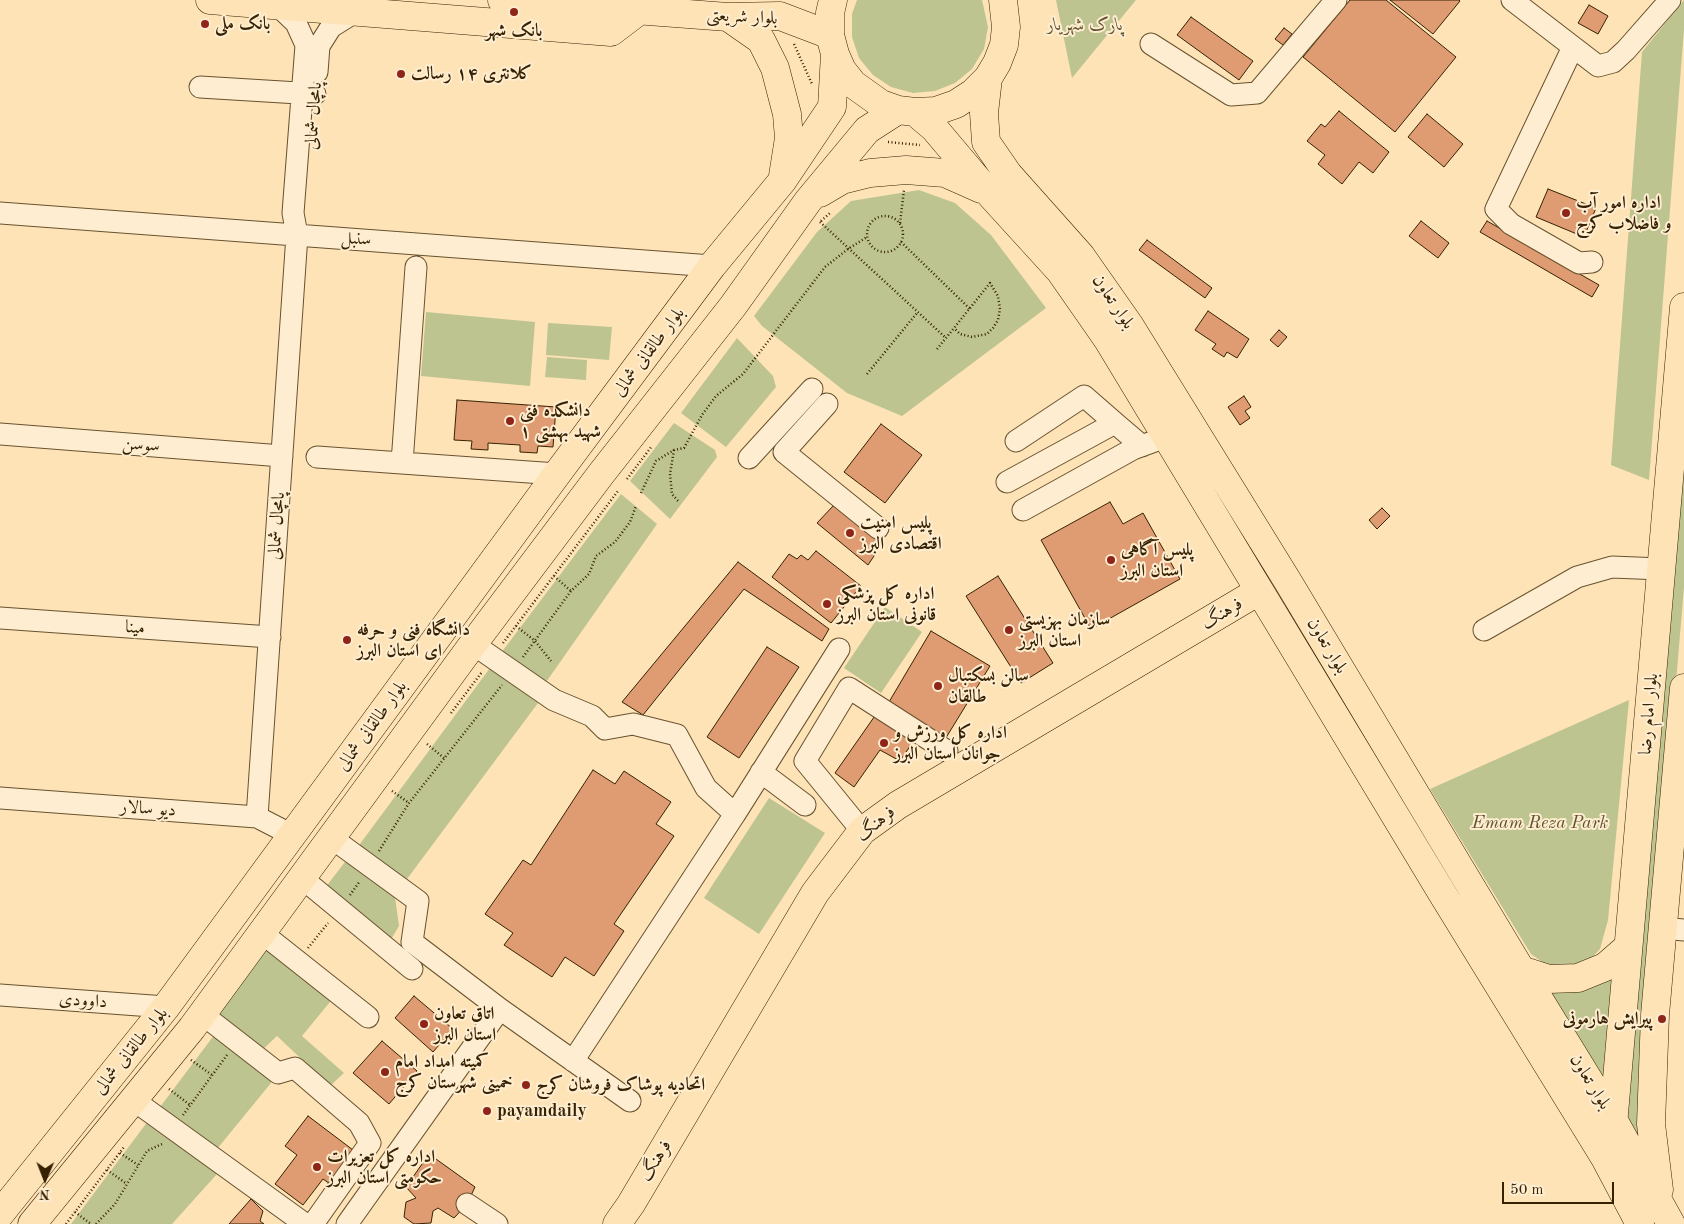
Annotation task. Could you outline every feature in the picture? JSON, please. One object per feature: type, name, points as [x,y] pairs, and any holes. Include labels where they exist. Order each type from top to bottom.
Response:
[{"type":"main road","points":[[210,0],[611,32],[640,10]]},
{"type":"main road","name":"بلوار شریعتی","points":[[502,0],[728,17],[787,18],[832,45]]},
{"type":"main road","name":"بلوار طالقانی شمالی","points":[[0,1214],[166,1007],[557,474],[712,266],[783,180],[815,136],[832,108],[830,13],[833,0]]},
{"type":"main road","points":[[1003,0],[1006,27]]},
{"type":"main road","points":[[832,45],[842,70],[853,84],[874,100],[906,111],[936,110],[956,104],[973,93],[988,78],[997,63],[1004,45],[1006,27],[1015,0]]},
{"type":"main road","points":[[728,17],[761,40],[775,68],[782,90],[789,138],[783,180]]},
{"type":"main road","points":[[962,161],[960,151],[965,142],[979,139],[986,142],[984,113],[988,78]]},
{"type":"main road","name":"بلوار طالقانی شمالی","points":[[32,1224],[120,1135],[132,1099],[202,1014],[333,839],[473,644],[601,474],[733,306],[808,201],[867,130],[906,111]]},
{"type":"main road","name":"بلوار تعاون","points":[[906,111],[934,128],[988,192],[1060,271],[1108,340],[1154,441],[1260,591],[1428,871],[1605,1158],[1640,1224]]},
{"type":"main road","points":[[815,136],[832,130],[841,134],[845,141],[844,157]]},
{"type":"main road","name":"بلوار تعاون","points":[[986,142],[1008,174],[1081,256],[1130,326],[1287,580],[1452,856],[1614,1121],[1666,1215]]},
{"type":"main road","points":[[808,201],[842,180],[870,172],[906,170],[945,173],[988,192]]},
{"type":"main road","name":"بلوار امام رضا","points":[[1605,1158],[1614,1121],[1684,307]]},
{"type":"main road","name":"فرهنگ","points":[[629,1217],[815,893],[862,831],[898,805],[1260,591]]},
{"type":"main road","name":"بلوار امام رضا","points":[[1666,1215],[1651,1124],[1655,1015],[1673,929],[1684,688]]},
{"type":"main road","points":[[1428,871],[1452,856]]},
{"type":"main road","points":[[1521,970],[1549,979],[1578,978],[1605,967],[1628,947]]},
{"type":"main road","points":[[1622,1012],[1627,1018],[1642,1022],[1655,1015]]},
{"type":"main road","points":[[90,1102],[120,1135]]},
{"type":"street","points":[[1151,44],[1231,95],[1257,93],[1336,0]]},
{"type":"street","points":[[1512,0],[1598,66],[1613,62],[1670,0]]},
{"type":"street","name":"پامچال شمالی","points":[[257,816],[297,235],[307,214],[309,93],[306,46],[296,23],[277,5]]},
{"type":"street","name":"پامچال شمالی","points":[[309,93],[319,46],[331,27],[355,12]]},
{"type":"street","points":[[1573,47],[1496,209],[1511,224],[1579,263],[1592,262]]},
{"type":"street","points":[[200,87],[309,93]]},
{"type":"street","name":"سنبل","points":[[0,213],[712,266]]},
{"type":"street","points":[[402,463],[416,267]]},
{"type":"street","points":[[1016,441],[1084,396],[1115,423],[1154,441]]},
{"type":"street","points":[[749,458],[819,397],[784,452],[878,528]]},
{"type":"street","points":[[1007,482],[1115,423]]},
{"type":"street","name":"سوسن","points":[[0,434],[282,456]]},
{"type":"street","points":[[1023,510],[1154,441]]},
{"type":"street","points":[[317,457],[557,474]]},
{"type":"street","points":[[1484,630],[1578,577],[1612,567],[1661,569]]},
{"type":"street","name":"مینا","points":[[0,618],[270,637]]},
{"type":"street","points":[[473,644],[554,700],[592,716],[605,729],[633,724],[677,735],[706,788],[735,814]]},
{"type":"street","points":[[572,1061],[735,814],[839,649]]},
{"type":"street","points":[[862,831],[804,761],[849,688],[947,751]]},
{"type":"street","points":[[761,772],[805,805]]},
{"type":"street","name":"دیو سالار","points":[[0,798],[257,816],[292,835]]},
{"type":"street","points":[[333,839],[418,901],[412,942],[500,1009],[630,1101]]},
{"type":"street","points":[[303,879],[412,969]]},
{"type":"street","points":[[262,933],[368,1017]]},
{"type":"street","name":"داوودی","points":[[0,995],[166,1007]]},
{"type":"street","points":[[348,1224],[500,1009]]},
{"type":"street","points":[[202,1014],[278,1073],[295,1068],[359,1123],[370,1143],[313,1224]]},
{"type":"street","points":[[132,1099],[306,1224]]},
{"type":"street","points":[[468,1204],[497,1224]]},
{"type":"path","points":[[787,18],[814,88]]},
{"type":"path","points":[[879,142],[927,145]]},
{"type":"path","points":[[867,237],[873,247],[883,252],[894,250],[902,242],[904,233],[900,223],[905,188],[896,188]]},
{"type":"path","points":[[834,209],[820,222],[946,338]]},
{"type":"path","points":[[641,493],[656,461],[674,450],[684,448],[702,415],[716,396],[743,374],[825,267],[848,248],[867,237],[872,222],[881,216],[892,217],[900,223]]},
{"type":"path","points":[[902,242],[970,309]]},
{"type":"path","points":[[937,349],[990,283],[998,296],[1000,309],[998,320],[993,328],[987,334],[972,337],[960,334],[954,328]]},
{"type":"path","points":[[867,374],[917,313]]},
{"type":"path","points":[[627,479],[654,443]]},
{"type":"path","points":[[674,450],[670,474],[672,494],[678,502]]},
{"type":"path","points":[[502,644],[618,491]]},
{"type":"path","points":[[298,960],[340,909],[371,865],[409,803],[512,672],[571,591],[589,574],[596,556],[615,542],[630,522],[636,506]]},
{"type":"path","points":[[554,576],[571,591]]},
{"type":"path","points":[[516,626],[535,641],[550,661]]},
{"type":"path","points":[[427,744],[444,758]]},
{"type":"path","points":[[392,791],[409,803]]},
{"type":"path","points":[[190,1059],[212,1076]]},
{"type":"path","points":[[169,1088],[190,1105]]},
{"type":"path","points":[[66,1224],[120,1153],[120,1135]]},
{"type":"path","points":[[120,1153],[138,1165]]},
{"type":"path","points":[[107,1170],[127,1184]]},
{"type":"path","points":[[75,1212],[91,1224]]},
{"type":"green space","points":[[857,0],[982,0],[988,27],[984,49],[972,69],[955,83],[935,91],[913,93],[891,87],[873,75],[859,58],[852,37],[852,14]]},
{"type":"green space","name":"پارک شهریار","points":[[1056,0],[1136,0],[1072,78]]},
{"type":"green space","points":[[1684,0],[1684,29],[1649,480],[1611,465],[1642,52]]},
{"type":"green space","points":[[919,190],[955,203],[991,235],[1046,308],[902,416],[847,393],[762,326],[754,316],[817,232],[851,201]]},
{"type":"green space","points":[[426,312],[535,322],[530,386],[421,376]]},
{"type":"green space","points":[[548,323],[612,327],[609,360],[546,355]]},
{"type":"green space","points":[[737,338],[773,376],[776,387],[726,447],[681,413]]},
{"type":"green space","points":[[547,357],[587,360],[586,380],[545,377]]},
{"type":"green space","points":[[674,423],[715,450],[717,457],[670,519],[630,481]]},
{"type":"green space","points":[[1684,437],[1684,587],[1650,992],[1643,1012],[1639,1011],[1635,1006]]},
{"type":"green space","points":[[621,494],[657,524],[544,685],[501,653]]},
{"type":"green space","points":[[885,607],[922,632],[881,693],[844,668]]},
{"type":"green space","points":[[490,668],[538,703],[407,879],[357,848]]},
{"type":"green space","name":"Emam Reza Park","points":[[1629,700],[1608,920],[1600,949],[1591,959],[1573,966],[1548,966],[1531,954],[1430,789]]},
{"type":"green space","points":[[769,798],[825,833],[759,934],[704,898]]},
{"type":"green space","points":[[348,858],[394,890],[399,926],[390,941],[325,888]]},
{"type":"green space","points":[[263,941],[334,997],[302,1036],[344,1073],[330,1086],[277,1036],[259,1053],[210,1014]]},
{"type":"green space","points":[[1613,973],[1606,1080],[1542,988]]},
{"type":"green space","points":[[1633,1026],[1643,1027],[1657,1194],[1619,1118]]},
{"type":"green space","points":[[215,1034],[270,1076],[271,1083],[217,1149],[157,1111]]},
{"type":"green space","points":[[148,1121],[217,1174],[172,1224],[71,1224]]},
{"type":"building","points":[[1350,0],[1386,0],[1456,57],[1395,132],[1303,57]]},
{"type":"building","points":[[1390,0],[1459,0],[1460,1],[1433,34]]},
{"type":"building","points":[[1589,5],[1608,16],[1598,34],[1578,23]]},
{"type":"building","points":[[1191,17],[1253,61],[1239,80],[1177,35]]},
{"type":"building","points":[[1284,28],[1292,34],[1283,45],[1275,39]]},
{"type":"building","points":[[1339,111],[1389,152],[1373,173],[1359,162],[1342,184],[1318,164],[1325,155],[1307,141],[1321,124],[1325,127]]},
{"type":"building","points":[[1427,114],[1463,144],[1444,167],[1408,137]]},
{"type":"building","name":"اداره امور آب و فاضلاب کرج","points":[[1548,189],[1596,208],[1584,237],[1536,217]]},
{"type":"building","points":[[1421,221],[1449,243],[1438,258],[1409,236]]},
{"type":"building","points":[[1487,221],[1599,285],[1592,297],[1480,232]]},
{"type":"building","points":[[1147,240],[1212,288],[1205,298],[1139,250]]},
{"type":"building","points":[[1208,311],[1249,339],[1237,358],[1227,352],[1224,357],[1212,349],[1216,344],[1195,330]]},
{"type":"building","points":[[1279,330],[1287,337],[1278,347],[1270,340]]},
{"type":"building","points":[[1244,396],[1251,407],[1245,411],[1250,418],[1240,425],[1228,407]]},
{"type":"building","points":[[457,400],[556,407],[553,447],[538,446],[537,453],[520,452],[520,445],[488,443],[488,450],[471,449],[472,441],[454,440]]},
{"type":"building","points":[[881,424],[922,455],[885,503],[844,472]]},
{"type":"building","name":"پلیس آگاهی استان البرز","points":[[1110,502],[1123,524],[1143,513],[1180,579],[1091,629],[1041,540]]},
{"type":"building","name":"پلیس امنیت اقتصادی البرز","points":[[834,505],[882,544],[868,565],[817,523]]},
{"type":"building","points":[[1382,508],[1390,516],[1377,529],[1369,520]]},
{"type":"building","name":"اداره کل پزشکی قانونی استان البرز","points":[[816,551],[861,586],[831,623],[772,577],[789,554],[797,559],[801,555],[808,560]]},
{"type":"building","points":[[738,562],[829,629],[822,641],[744,589],[643,715],[622,702]]},
{"type":"building","name":"سازمان بهزیستی استان البرز","points":[[998,576],[1053,663],[1021,683],[966,596]]},
{"type":"building","name":"سالن بسکتبال طالقان","points":[[931,631],[990,666],[944,741],[886,707]]},
{"type":"building","points":[[767,647],[799,667],[739,758],[707,737]]},
{"type":"building","name":"اداره کل ورزش و جوانان استان البرز","points":[[879,710],[917,736],[900,761],[880,750],[854,787],[835,773]]},
{"type":"building","points":[[593,770],[615,784],[624,771],[671,802],[656,824],[674,836],[614,924],[624,931],[594,976],[565,957],[552,977],[504,945],[513,933],[485,914],[523,860],[531,865]]},
{"type":"building","name":"اتاق تعاون استان البرز","points":[[414,996],[453,1029],[433,1052],[395,1018]]},
{"type":"building","name":"کمیته امداد امام خمینی شهرستان کرج","points":[[382,1041],[417,1071],[389,1104],[353,1073]]},
{"type":"building","name":"اداره کل تعزیرات حکومتی استان البرز","points":[[308,1116],[357,1153],[333,1186],[323,1179],[303,1205],[275,1184],[297,1155],[285,1146]]},
{"type":"building","points":[[429,1154],[475,1187],[467,1204],[454,1218],[438,1208],[433,1211],[431,1223],[414,1224],[404,1217],[406,1202],[416,1198],[406,1187]]},
{"type":"building","points":[[251,1199],[263,1211],[260,1221],[264,1224],[229,1224]]},
{"type":"place","name":"بانک شهر","points":[[514,12]]},
{"type":"place","name":"بانک ملی","points":[[205,24]]},
{"type":"place","name":"کلانتری ۱۴ رسالت","points":[[401,74]]},
{"type":"place","name":"اداره امور آب و فاضلاب کرج","points":[[1566,213]]},
{"type":"place","name":"دانشکده فنی شهید بهشتی ۱","points":[[510,421]]},
{"type":"place","name":"پلیس امنیت اقتصادی البرز","points":[[850,533]]},
{"type":"place","name":"پلیس آگاهی استان البرز","points":[[1111,560]]},
{"type":"place","name":"اداره کل پزشکی قانونی استان البرز","points":[[827,604]]},
{"type":"place","name":"سازمان بهزیستی استان البرز","points":[[1009,630]]},
{"type":"place","name":"دانشگاه فنی و حرفه ای استان البرز","points":[[347,640]]},
{"type":"place","name":"سالن بسکتبال طالقان","points":[[938,686]]},
{"type":"place","name":"اداره کل ورزش و جوانان استان البرز","points":[[884,743]]},
{"type":"place","name":"پیرایش هارمونی","points":[[1662,1019]]},
{"type":"place","name":"اتاق تعاون استان البرز","points":[[424,1024]]},
{"type":"place","name":"کمیته امداد امام خمینی شهرستان کرج","points":[[385,1072]]},
{"type":"place","name":"اتحادیه پوشاک فروشان کرج","points":[[526,1085]]},
{"type":"place","name":"payamdaily","points":[[487,1111]]},
{"type":"place","name":"اداره کل تعزیرات حکومتی استان البرز","points":[[317,1167]]}]
